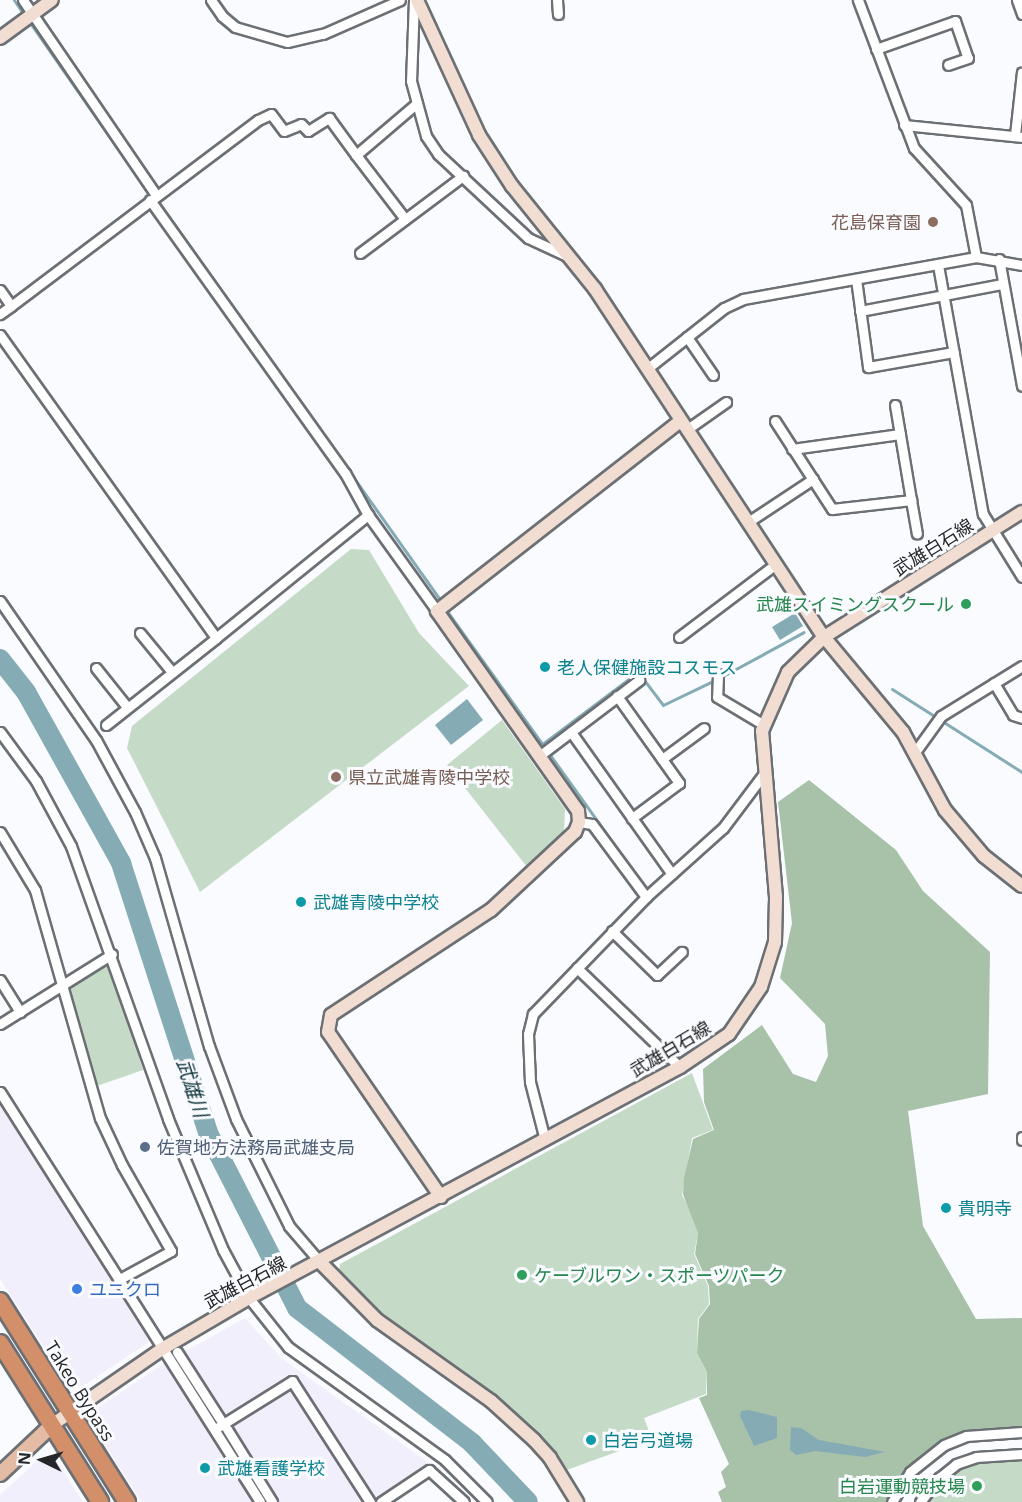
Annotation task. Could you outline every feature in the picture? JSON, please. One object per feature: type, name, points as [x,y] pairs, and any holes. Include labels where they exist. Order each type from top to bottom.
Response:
[{"type":"highway","name":"Takeo Bypass","points":[[0,1301],[127,1502]]},
{"type":"highway","points":[[0,1343],[100,1502]]},
{"type":"main road","points":[[0,1474],[52,1425]]},
{"type":"street","points":[[23,0],[153,197],[345,473],[368,515],[437,611],[544,752],[579,811],[579,822],[575,832],[491,910],[331,1015],[328,1032],[441,1197]]},
{"type":"street","points":[[0,38],[51,0]]},
{"type":"street","points":[[211,0],[222,16],[236,27],[287,42],[323,34],[399,0]]},
{"type":"street","points":[[416,0],[409,51],[417,103],[426,136],[438,154],[528,238],[565,255]]},
{"type":"street","points":[[416,0],[478,135],[512,186],[565,255],[595,289],[824,637],[903,732],[945,810],[984,855],[1022,886]]},
{"type":"street","points":[[557,0],[558,14]]},
{"type":"street","points":[[858,0],[914,148],[966,205],[976,257]]},
{"type":"street","points":[[1017,0],[1022,14]]},
{"type":"street","points":[[876,48],[955,21],[968,58],[948,65]]},
{"type":"street","points":[[904,125],[970,130],[974,135],[1008,138],[1018,136],[1022,72]]},
{"type":"street","points":[[356,155],[417,103]]},
{"type":"street","points":[[0,314],[153,197],[271,114],[284,131],[301,124],[308,131],[329,118],[405,219]]},
{"type":"street","points":[[360,253],[463,176]]},
{"type":"street","points":[[648,368],[724,308],[743,299],[976,257],[999,259],[1022,265]]},
{"type":"street","points":[[999,259],[1022,386]]},
{"type":"street","points":[[938,265],[983,514],[1022,577]]},
{"type":"street","points":[[856,279],[868,367],[954,352]]},
{"type":"street","points":[[860,311],[1002,284]]},
{"type":"street","points":[[0,290],[11,306]]},
{"type":"street","points":[[0,335],[216,638]]},
{"type":"street","points":[[687,337],[713,375]]},
{"type":"street","points":[[437,611],[683,425],[726,402]]},
{"type":"street","points":[[895,405],[917,533]]},
{"type":"street","points":[[775,421],[832,509],[911,500]]},
{"type":"street","points":[[792,449],[900,434]]},
{"type":"street","points":[[748,522],[813,479]]},
{"type":"street","name":"武雄白石線","points":[[52,1425],[162,1349],[250,1298],[441,1197],[715,1046],[742,1020],[768,970],[777,927],[763,775],[764,725],[788,672],[824,637],[1022,512]]},
{"type":"street","points":[[106,725],[368,515]]},
{"type":"street","points":[[679,637],[776,564]]},
{"type":"street","points":[[0,601],[96,740],[135,812],[155,858],[209,1046],[236,1119],[289,1226],[317,1264],[377,1320],[491,1401],[534,1440],[557,1467],[577,1502]]},
{"type":"street","points":[[140,633],[172,672]]},
{"type":"street","points":[[915,752],[939,718],[1022,666]]},
{"type":"street","points":[[96,668],[127,707]]},
{"type":"street","points":[[718,678],[717,697],[764,725]]},
{"type":"street","points":[[544,752],[639,680]]},
{"type":"street","points":[[994,683],[1013,716],[1022,718]]},
{"type":"street","points":[[617,696],[679,783],[632,818]]},
{"type":"street","points":[[662,759],[704,728]]},
{"type":"street","points":[[0,732],[36,781],[71,846],[112,954],[168,1119],[224,1250],[250,1298],[288,1347],[445,1460],[487,1502]]},
{"type":"street","points":[[571,732],[672,874]]},
{"type":"street","points":[[545,1140],[530,1082],[528,1034],[533,1014],[646,897],[723,828],[763,775]]},
{"type":"street","points":[[579,822],[592,824],[646,897]]},
{"type":"street","points":[[0,832],[35,890],[100,1118],[122,1165],[171,1251],[118,1280]]},
{"type":"street","points":[[612,931],[657,975],[682,952]]},
{"type":"street","points":[[0,1024],[112,954]]},
{"type":"street","points":[[577,968],[680,1067]]},
{"type":"street","points":[[0,981],[20,1012]]},
{"type":"street","points":[[0,1092],[260,1502]]},
{"type":"street","points":[[177,1353],[220,1419]]},
{"type":"street","points":[[215,1429],[292,1381],[370,1502]]},
{"type":"street","points":[[226,1429],[272,1502]]},
{"type":"street","points":[[892,1502],[910,1472],[944,1445],[966,1436],[1022,1432]]},
{"type":"street","points":[[920,1502],[939,1478],[956,1464],[976,1456],[1022,1454]]},
{"type":"street","points":[[381,1502],[429,1470],[464,1502]]},
{"type":"shaded area","points":[[0,1102],[150,1341],[82,1387],[66,1381],[0,1279]]},
{"type":"shaded area","points":[[245,1318],[281,1358],[429,1463],[373,1502],[142,1502],[95,1429],[96,1409],[166,1362]]},
{"type":"shaded area","points":[[39,1459],[57,1461],[83,1502],[0,1502],[0,1495]]},
{"type":"green space","points":[[351,549],[369,550],[419,633],[469,686],[200,892],[127,748],[132,726]]},
{"type":"green space","points":[[502,720],[565,809],[564,832],[527,867],[447,765]]},
{"type":"green space","points":[[809,780],[896,850],[923,891],[990,952],[988,1094],[908,1111],[923,1226],[976,1319],[1022,1318],[1022,1432],[966,1436],[926,1457],[892,1502],[722,1502],[718,1492],[726,1487],[721,1472],[729,1464],[699,1398],[707,1395],[707,1372],[697,1353],[699,1319],[710,1304],[709,1286],[695,1254],[698,1233],[683,1194],[684,1178],[693,1139],[714,1130],[704,1102],[703,1069],[762,1025],[793,1074],[816,1082],[828,1056],[825,1024],[780,978],[792,923],[778,802]]},
{"type":"green space","points":[[103,964],[110,966],[143,1070],[94,1087],[68,986]]},
{"type":"green space","name":"ケーブルワン・スポーツパーク","points":[[692,1073],[713,1130],[692,1138],[682,1195],[694,1215],[698,1233],[694,1254],[708,1286],[709,1304],[698,1319],[697,1353],[707,1372],[706,1394],[644,1418],[652,1439],[564,1471],[464,1373],[362,1298],[339,1272],[340,1264]]},
{"type":"green space","name":"白岩運動競技場","points":[[1022,1454],[1022,1502],[920,1502],[956,1464]]},
{"type":"water","points":[[795,613],[803,626],[780,640],[772,627]]},
{"type":"water","points":[[467,699],[483,720],[451,745],[435,725]]},
{"type":"water","points":[[749,1410],[777,1417],[777,1438],[754,1446],[740,1416],[741,1411]]},
{"type":"water","points":[[791,1427],[801,1428],[819,1440],[885,1452],[865,1457],[815,1451],[796,1455],[790,1450]]},
{"type":"waterway","points":[[14,0],[24,15]]},
{"type":"waterway","points":[[28,20],[151,196]]},
{"type":"waterway","points":[[157,200],[440,600]]},
{"type":"waterway","points":[[447,611],[646,889]]},
{"type":"waterway","points":[[721,677],[804,632]]},
{"type":"waterway","name":"武雄川","points":[[0,659],[26,692],[121,863],[209,1135],[297,1308],[472,1443],[528,1502]]},
{"type":"waterway","points":[[541,745],[638,672],[663,705],[715,680]]},
{"type":"waterway","points":[[892,689],[1022,772]]},
{"type":"place","name":"花島保育園","points":[[933,222]]},
{"type":"place","name":"武雄スイミングスクール","points":[[966,604]]},
{"type":"place","name":"老人保健施設コスモス","points":[[545,667]]},
{"type":"place","name":"県立武雄青陵中学校","points":[[336,777]]},
{"type":"place","name":"武雄青陵中学校","points":[[301,902]]},
{"type":"place","name":"佐賀地方法務局武雄支局","points":[[145,1147]]},
{"type":"place","name":"貴明寺","points":[[946,1208]]},
{"type":"place","name":"ケーブルワン・スポーツパーク","points":[[522,1275]]},
{"type":"place","name":"ユニクロ","points":[[77,1289]]},
{"type":"place","name":"白岩弓道場","points":[[591,1440]]},
{"type":"place","name":"武雄看護学校","points":[[205,1468]]},
{"type":"place","name":"白岩運動競技場","points":[[977,1486]]}]
